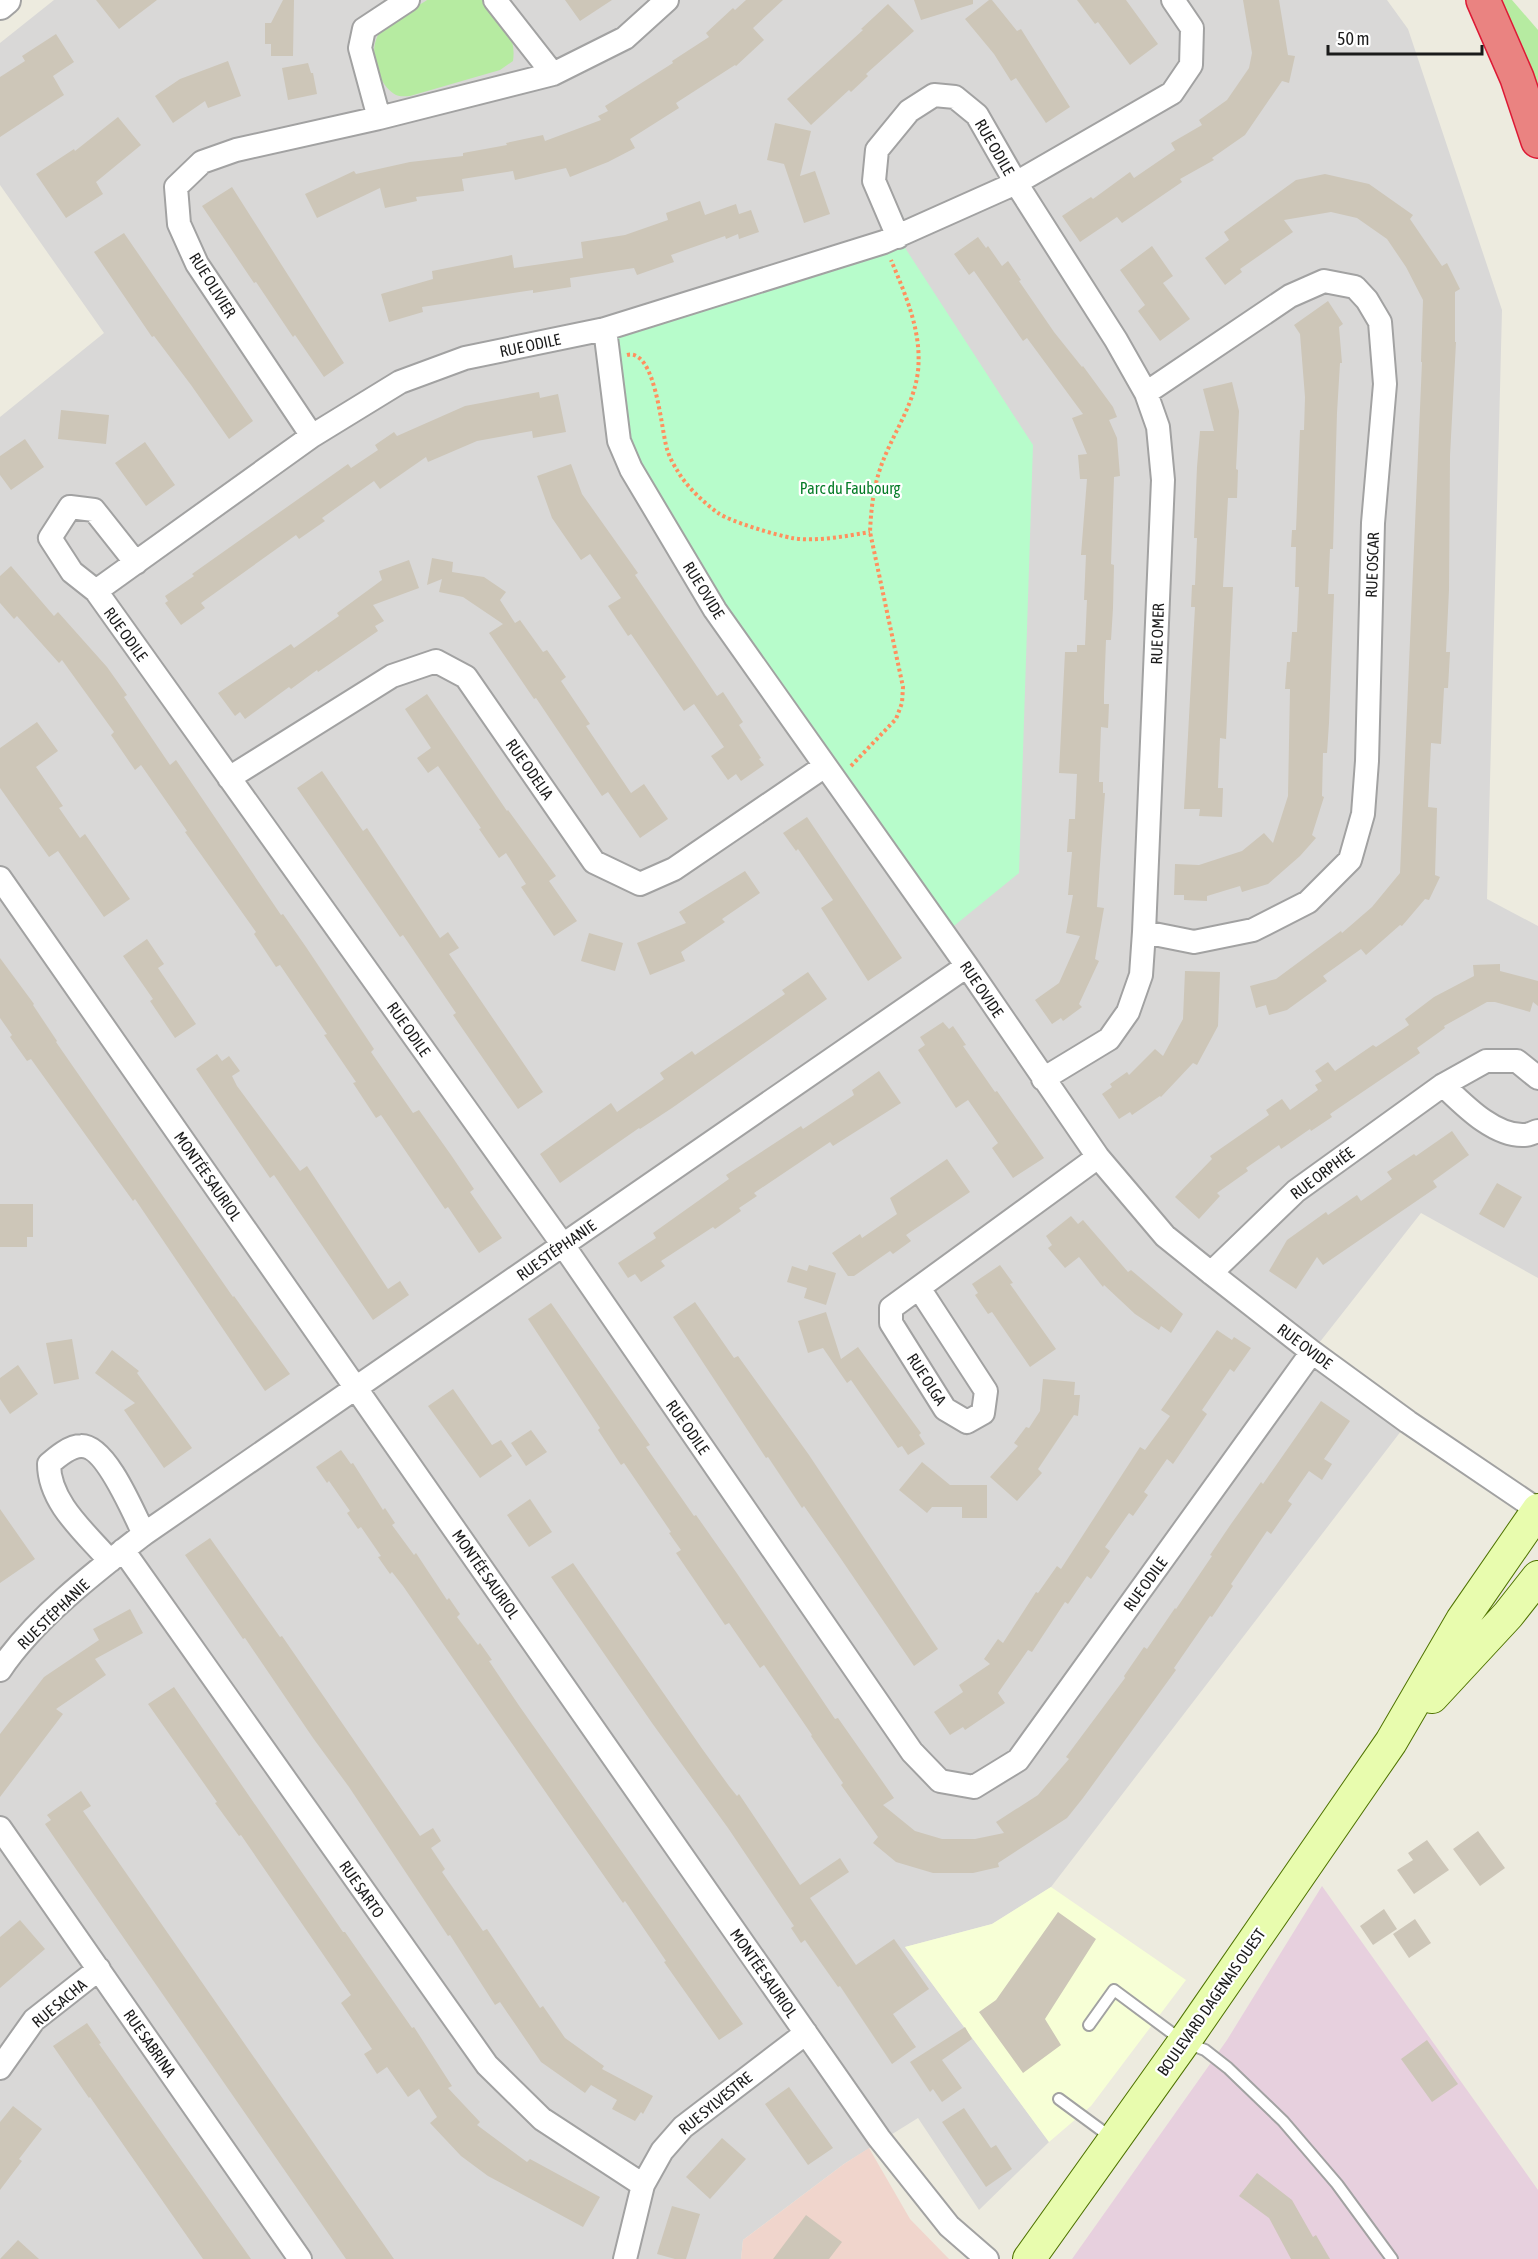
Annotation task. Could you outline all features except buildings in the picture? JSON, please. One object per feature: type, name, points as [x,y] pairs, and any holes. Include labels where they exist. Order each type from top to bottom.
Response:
[{"type":"highway","points":[[1484,0],[1517,78],[1538,141]]},
{"type":"main road","name":"BOULEVARD DAGENAIS OUEST","points":[[1029,2259],[1184,2042],[1391,1742],[1462,1620],[1538,1510]]},
{"type":"main road","name":"BOULEVARD DAGENAIS OUEST","points":[[1391,1742],[1508,1615],[1538,1577]]},
{"type":"street","points":[[0,5],[6,0]]},
{"type":"street","points":[[379,118],[360,48],[364,29],[408,0]]},
{"type":"street","points":[[495,0],[553,74]]},
{"type":"street","name":"RUE OLIVIER","points":[[312,436],[197,264],[179,224],[176,187],[202,162],[236,150],[379,118],[553,74],[625,38],[667,0]]},
{"type":"street","name":"RUE ODILE","points":[[96,591],[312,436],[400,382],[465,358],[605,329],[891,239],[1016,183],[1172,93],[1191,65],[1192,28],[1173,0]]},
{"type":"street","name":"RUE ODILE","points":[[891,239],[874,181],[877,150],[909,111],[933,95],[955,97],[976,115],[1016,183]]},
{"type":"street","name":"RUE OMER","points":[[1016,183],[1116,340],[1146,393],[1158,427],[1163,480],[1141,975],[1128,1012],[1109,1040],[1043,1079]]},
{"type":"street","name":"RUE OSCAR","points":[[1144,932],[1194,942],[1253,930],[1308,902],[1350,861],[1363,814],[1367,761],[1374,523],[1385,384],[1380,322],[1367,300],[1355,287],[1324,280],[1290,296],[1146,393]]},
{"type":"street","name":"RUE OVIDE","points":[[605,329],[619,441],[631,469],[716,610],[967,966],[1098,1157],[1165,1236],[1210,1274],[1408,1422],[1538,1510]]},
{"type":"street","name":"RUE ODILE","points":[[136,563],[94,510],[70,507],[50,538],[72,572],[96,591],[563,1245],[912,1752],[940,1781],[974,1787],[1018,1760],[1312,1352]]},
{"type":"street","name":"RUE ODELIA","points":[[229,778],[392,676],[436,661],[466,677],[594,862],[640,884],[674,869],[830,774]]},
{"type":"street","name":"MONTÉE SAURIOL","points":[[0,878],[879,2138],[949,2226],[987,2259]]},
{"type":"street","name":"RUE STÉPHANIE","points":[[0,1670],[34,1628],[144,1534],[967,966]]},
{"type":"street","name":"RUE ORPHÉE","points":[[1210,1274],[1296,1191],[1443,1085],[1486,1061],[1517,1061],[1538,1078]]},
{"type":"street","points":[[1443,1085],[1476,1116],[1507,1132],[1526,1136],[1538,1131]]},
{"type":"street","name":"RUE OLGA","points":[[919,1288],[986,1391],[983,1413],[967,1422],[945,1409],[891,1323],[891,1308],[1098,1157]]},
{"type":"street","points":[[117,1556],[61,1504],[49,1477],[49,1464],[59,1455],[81,1446],[93,1449],[114,1474],[144,1534]]},
{"type":"street","name":"RUE SARTO","points":[[117,1556],[487,2065],[542,2119],[643,2185]]},
{"type":"street","name":"RUE SABRINA","points":[[0,1828],[300,2259]]},
{"type":"street","name":"RUE SACHA","points":[[0,2068],[34,2020],[99,1969]]},
{"type":"street","name":"RUE SYLVESTRE","points":[[625,2259],[643,2185],[662,2151],[683,2127],[806,2033]]},
{"type":"lane","points":[[1089,2025],[1114,1990],[1184,2042],[1205,2050],[1283,2121],[1337,2184],[1392,2259]]},
{"type":"lane","points":[[1059,2099],[1114,2140]]},
{"type":"path","points":[[830,774],[896,719],[902,703],[903,687],[870,532],[871,509],[880,467],[914,393],[918,370],[916,330],[891,239]]},
{"type":"path","points":[[609,359],[632,354],[640,357],[646,364],[667,450],[678,471],[695,492],[720,514],[793,538],[823,538],[870,532]]},
{"type":"shaded area","points":[[54,0],[1387,0],[1408,29],[1502,310],[1487,899],[1538,926],[1538,1278],[1421,1213],[1312,1352],[1408,1422],[1051,1887],[992,1924],[905,1947],[1049,2142],[979,2210],[918,2118],[844,2164],[743,2240],[741,2259],[0,2259],[0,417],[104,333],[0,185],[0,43]]},
{"type":"shaded area","points":[[1322,1886],[1538,2190],[1538,2259],[1072,2259],[1227,2040]]},
{"type":"shaded area","points":[[1051,1887],[1186,1980],[1091,2106],[1049,2142],[905,1947],[992,1924]]},
{"type":"shaded area","points":[[869,2148],[910,2219],[949,2259],[741,2259],[743,2240],[844,2164]]},
{"type":"green space","points":[[427,0],[484,0],[510,35],[514,51],[513,61],[500,70],[410,96],[396,95],[389,90],[379,75],[374,57],[376,39],[388,24]]},
{"type":"green space","points":[[1497,0],[1512,0],[1538,30],[1538,103]]},
{"type":"green space","name":"Parc du Faubourg","points":[[898,237],[1033,445],[1019,873],[944,934],[631,469],[605,329]]}]
